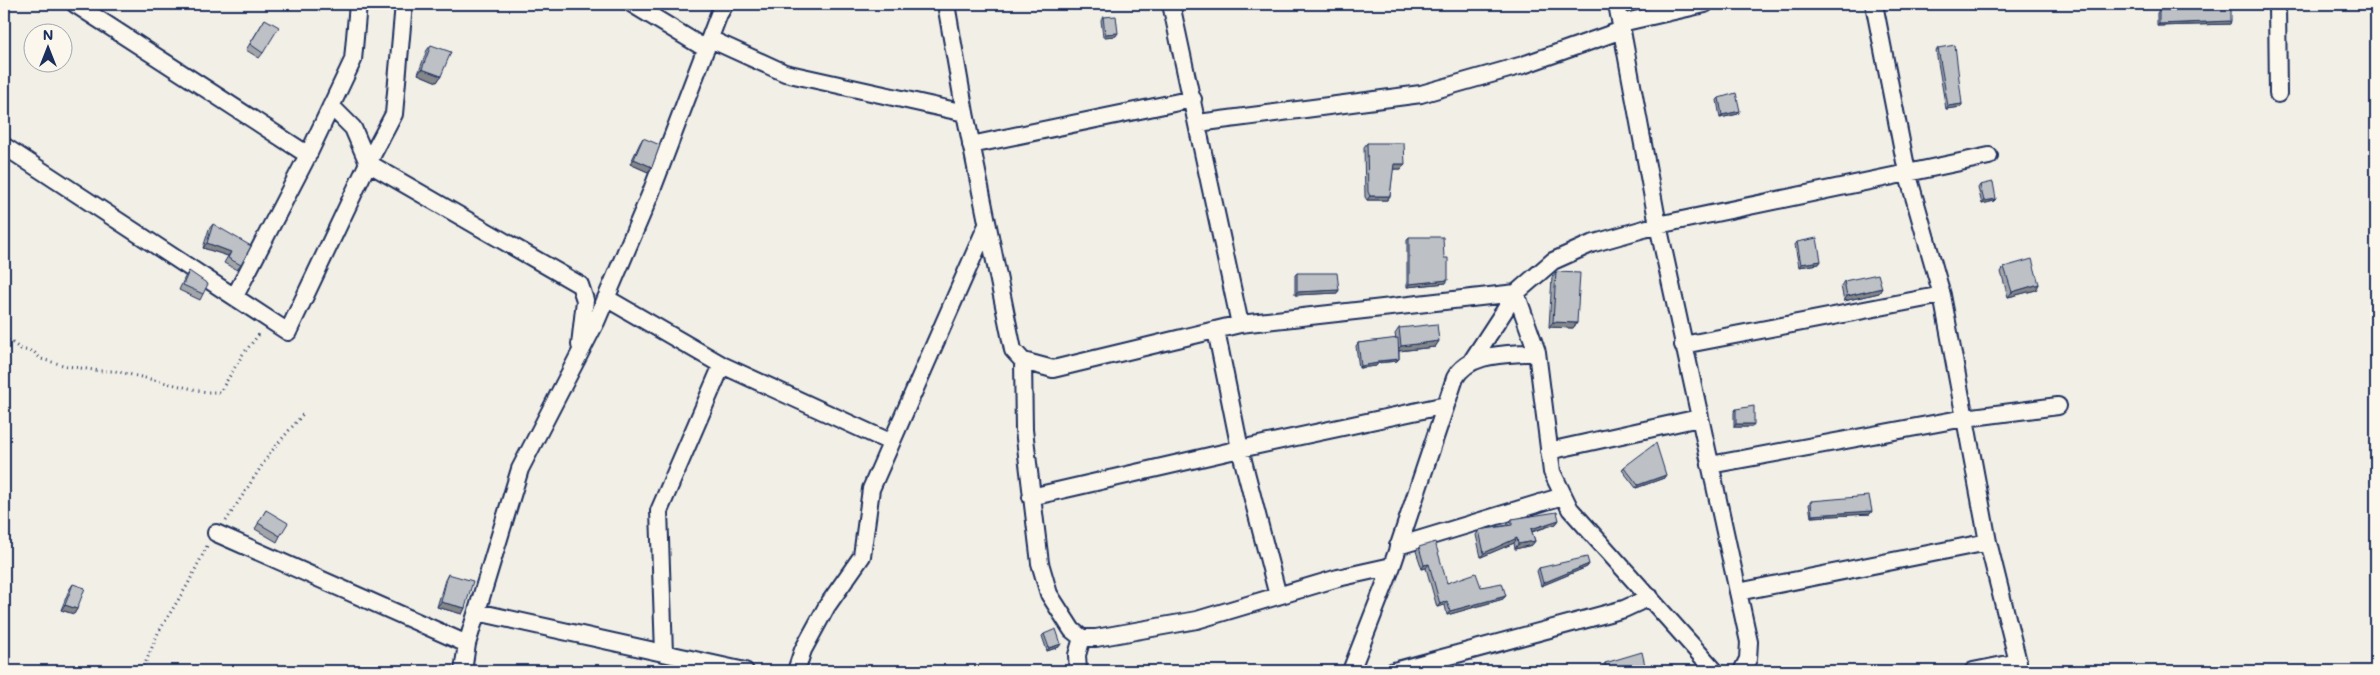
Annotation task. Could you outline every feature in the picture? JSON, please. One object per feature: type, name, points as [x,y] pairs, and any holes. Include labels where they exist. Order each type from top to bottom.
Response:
[{"type":"street","points":[[75,4],[308,155]]},
{"type":"street","points":[[235,296],[308,155],[354,60],[358,4]]},
{"type":"street","points":[[4,146],[288,332],[368,163],[394,114],[404,4]]},
{"type":"street","points":[[632,4],[708,44],[785,73],[964,112]]},
{"type":"street","points":[[463,671],[467,644],[520,469],[579,356],[606,298],[650,195],[708,44],[726,4]]},
{"type":"street","points":[[946,4],[964,112],[1013,350],[1023,361],[1053,369],[1240,324],[1516,293]]},
{"type":"street","points":[[1171,4],[1193,98],[1240,324]]},
{"type":"street","points":[[1617,4],[1658,224],[1683,345],[1749,642],[1748,659],[1742,671]]},
{"type":"street","points":[[1198,123],[1421,94],[1523,65],[1621,26],[1704,4]]},
{"type":"street","points":[[1874,4],[1907,172],[1942,295],[1988,542],[2018,662],[1973,671]]},
{"type":"street","points":[[2277,4],[2278,94]]},
{"type":"street","points":[[971,146],[1193,98]]},
{"type":"street","points":[[331,106],[353,128],[368,163],[580,285],[585,300],[579,356]]},
{"type":"street","points":[[1473,360],[1516,293],[1553,261],[1591,244],[1658,224],[1989,156]]},
{"type":"street","points":[[796,671],[803,650],[827,606],[862,556],[871,488],[988,225]]},
{"type":"street","points":[[1516,293],[1536,352],[1552,472],[1563,496],[1570,509],[1715,671]]},
{"type":"street","points":[[1683,345],[1942,295]]},
{"type":"street","points":[[606,298],[722,365],[890,442]]},
{"type":"street","points":[[1216,330],[1240,449],[1278,596]]},
{"type":"street","points":[[1351,671],[1392,566],[1460,368],[1473,360],[1536,352]]},
{"type":"street","points":[[1023,361],[1024,430],[1040,562],[1050,594],[1072,630],[1082,638],[1096,638],[1197,620],[1338,578],[1392,566]]},
{"type":"street","points":[[664,653],[659,511],[722,365]]},
{"type":"street","points":[[1031,497],[1240,449],[1446,405]]},
{"type":"street","points":[[1710,465],[1965,418],[2058,406]]},
{"type":"street","points":[[1550,450],[1699,418]]},
{"type":"street","points":[[1398,546],[1563,496]]},
{"type":"street","points":[[216,534],[467,644]]},
{"type":"street","points":[[1738,592],[1988,542]]},
{"type":"street","points":[[1394,671],[1624,610],[1650,598]]},
{"type":"street","points":[[477,612],[745,671]]},
{"type":"street","points":[[1078,671],[1077,655],[1082,638]]},
{"type":"path","points":[[4,337],[21,349],[34,352],[41,359],[67,366],[100,371],[115,371],[206,392],[220,392],[243,354],[270,320]]},
{"type":"path","points":[[118,671],[127,671]]},
{"type":"building","points":[[2176,4],[2231,4],[2231,21],[2159,24],[2159,10],[2176,10]]},
{"type":"building","points":[[1116,16],[1118,33],[1105,34],[1103,17]]},
{"type":"building","points":[[265,19],[279,27],[263,53],[250,44]]},
{"type":"building","points":[[431,45],[451,52],[441,76],[422,69]]},
{"type":"building","points":[[1955,45],[1962,104],[1948,106],[1938,48]]},
{"type":"building","points":[[1736,93],[1740,111],[1722,115],[1719,98]]},
{"type":"building","points":[[643,138],[660,145],[652,167],[634,159]]},
{"type":"building","points":[[1367,143],[1404,143],[1405,164],[1394,164],[1390,196],[1370,196],[1368,192]]},
{"type":"building","points":[[1993,182],[1996,199],[1984,201],[1980,185]]},
{"type":"building","points":[[213,224],[251,246],[241,265],[228,258],[231,252],[207,243]]},
{"type":"building","points":[[1409,237],[1443,237],[1444,258],[1448,258],[1448,280],[1409,284]]},
{"type":"building","points":[[1817,238],[1821,261],[1801,264],[1797,242]]},
{"type":"building","points":[[2032,259],[2039,284],[2012,292],[2004,267]]},
{"type":"building","points":[[189,271],[208,284],[203,294],[183,285]]},
{"type":"building","points":[[1556,272],[1580,273],[1577,323],[1553,322]]},
{"type":"building","points":[[1297,273],[1337,273],[1339,290],[1297,292]]},
{"type":"building","points":[[1878,274],[1882,288],[1847,296],[1844,281]]},
{"type":"building","points":[[1437,324],[1439,341],[1401,346],[1399,328]]},
{"type":"building","points":[[1398,338],[1399,359],[1378,361],[1378,363],[1361,366],[1358,343]]},
{"type":"building","points":[[1754,406],[1754,424],[1736,424],[1736,409]]},
{"type":"building","points":[[1656,443],[1666,475],[1638,485],[1624,467]]},
{"type":"building","points":[[1869,496],[1872,511],[1812,515],[1811,501]]},
{"type":"building","points":[[266,510],[288,523],[280,536],[258,523]]},
{"type":"building","points":[[1557,512],[1559,520],[1531,529],[1535,541],[1518,544],[1517,538],[1484,553],[1479,530],[1512,525],[1512,519]]},
{"type":"building","points":[[1435,542],[1447,583],[1476,573],[1481,587],[1502,583],[1506,596],[1450,611],[1447,601],[1440,604],[1429,564],[1424,565],[1419,547]]},
{"type":"building","points":[[1587,557],[1589,564],[1543,583],[1539,568]]},
{"type":"building","points":[[448,574],[473,581],[465,608],[441,602]]},
{"type":"building","points":[[73,584],[85,588],[77,609],[65,605]]},
{"type":"building","points":[[1056,629],[1061,644],[1049,648],[1044,634]]},
{"type":"building","points":[[1642,652],[1646,670],[1608,671],[1605,663]]}]
